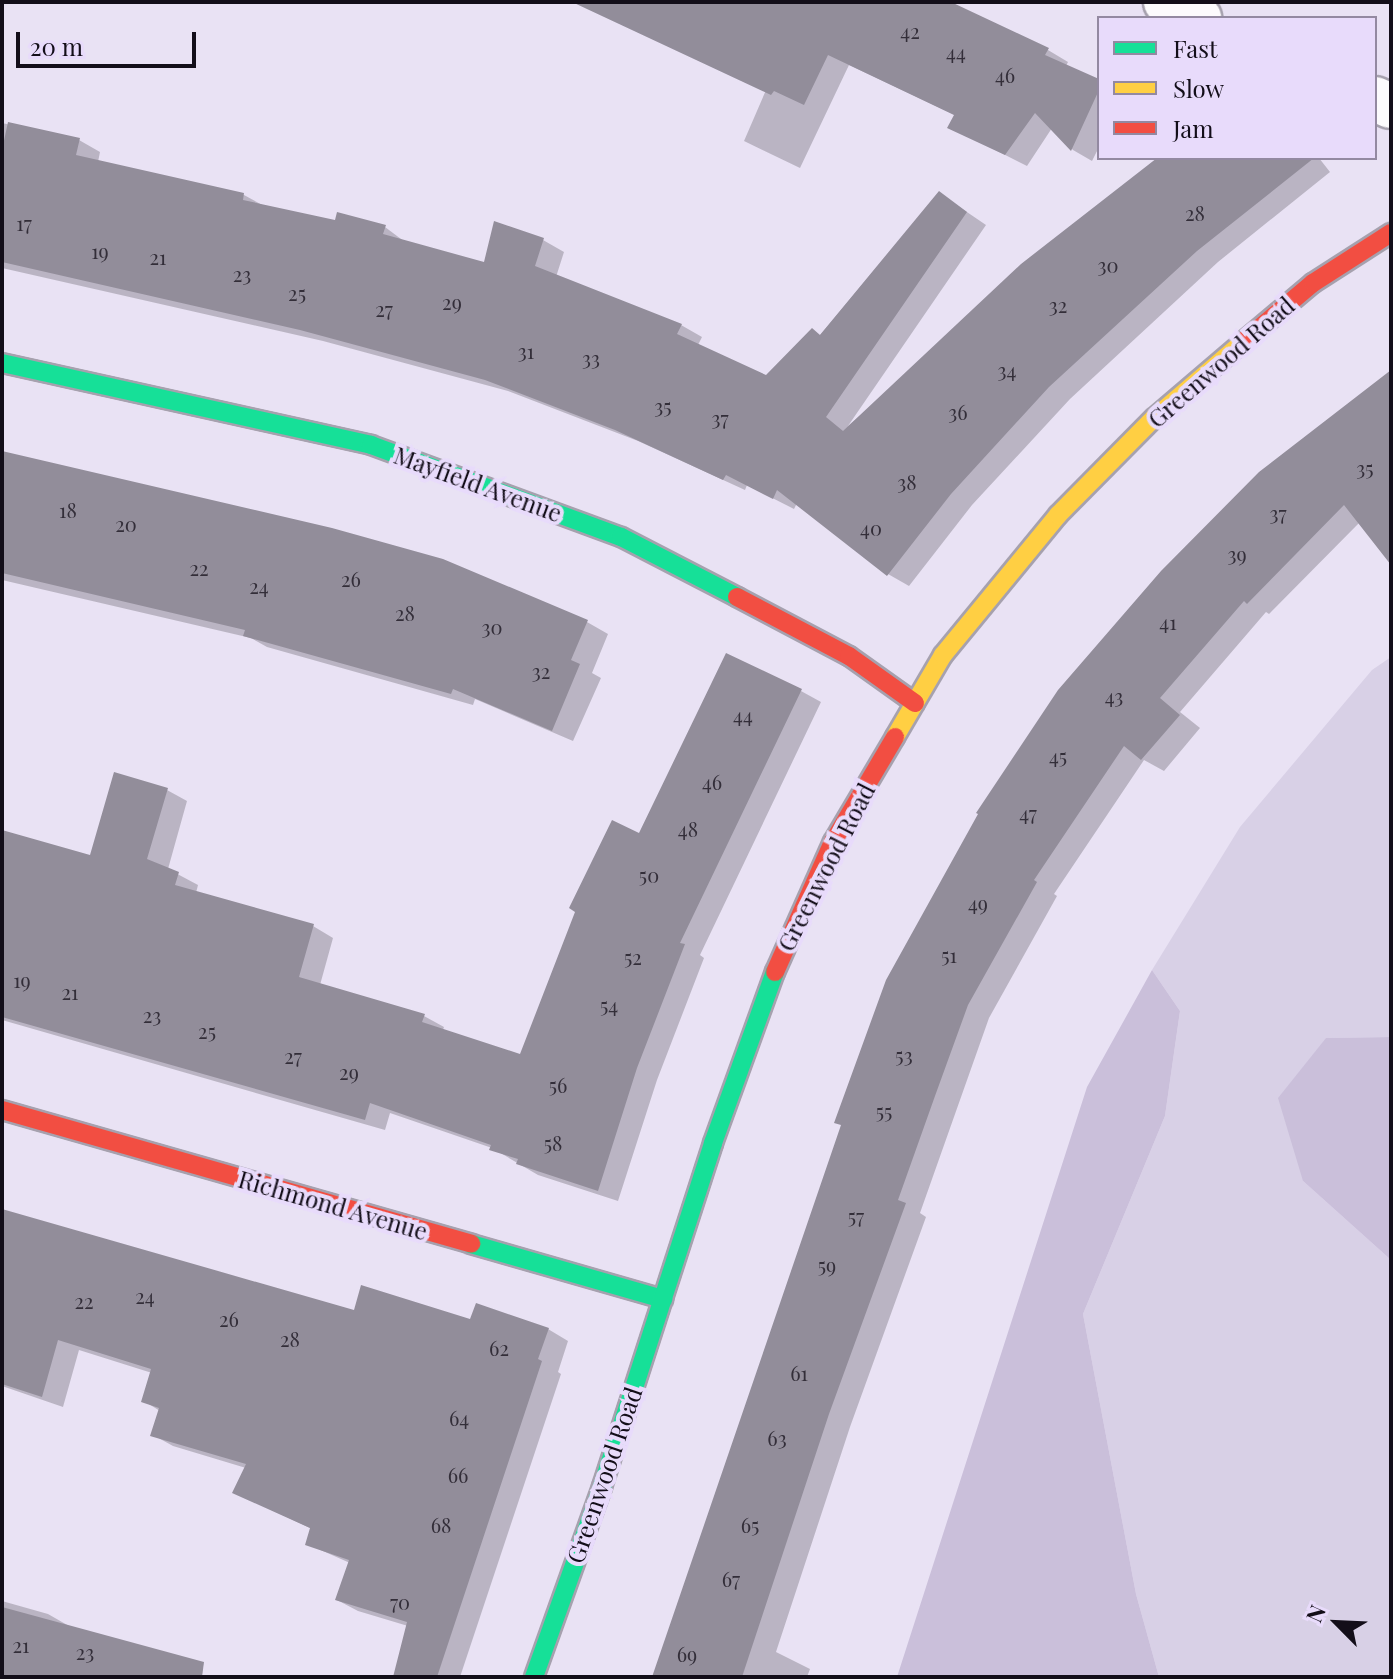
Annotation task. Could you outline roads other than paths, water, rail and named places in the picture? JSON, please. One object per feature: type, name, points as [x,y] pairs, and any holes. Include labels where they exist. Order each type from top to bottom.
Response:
[{"type":"street","points":[[1166,2],[1195,16]]},
{"type":"street","name":"Greenwood Road","points":[[534,1677],[602,1487],[713,1143],[787,938],[833,842],[943,655],[1002,579],[1058,515],[1154,418],[1313,283],[1391,233]]},
{"type":"street","name":"Mayfield Avenue","points":[[2,363],[371,445],[466,477],[621,537],[849,656],[915,703]]},
{"type":"street","name":"Richmond Avenue","points":[[2,1110],[663,1299]]}]
